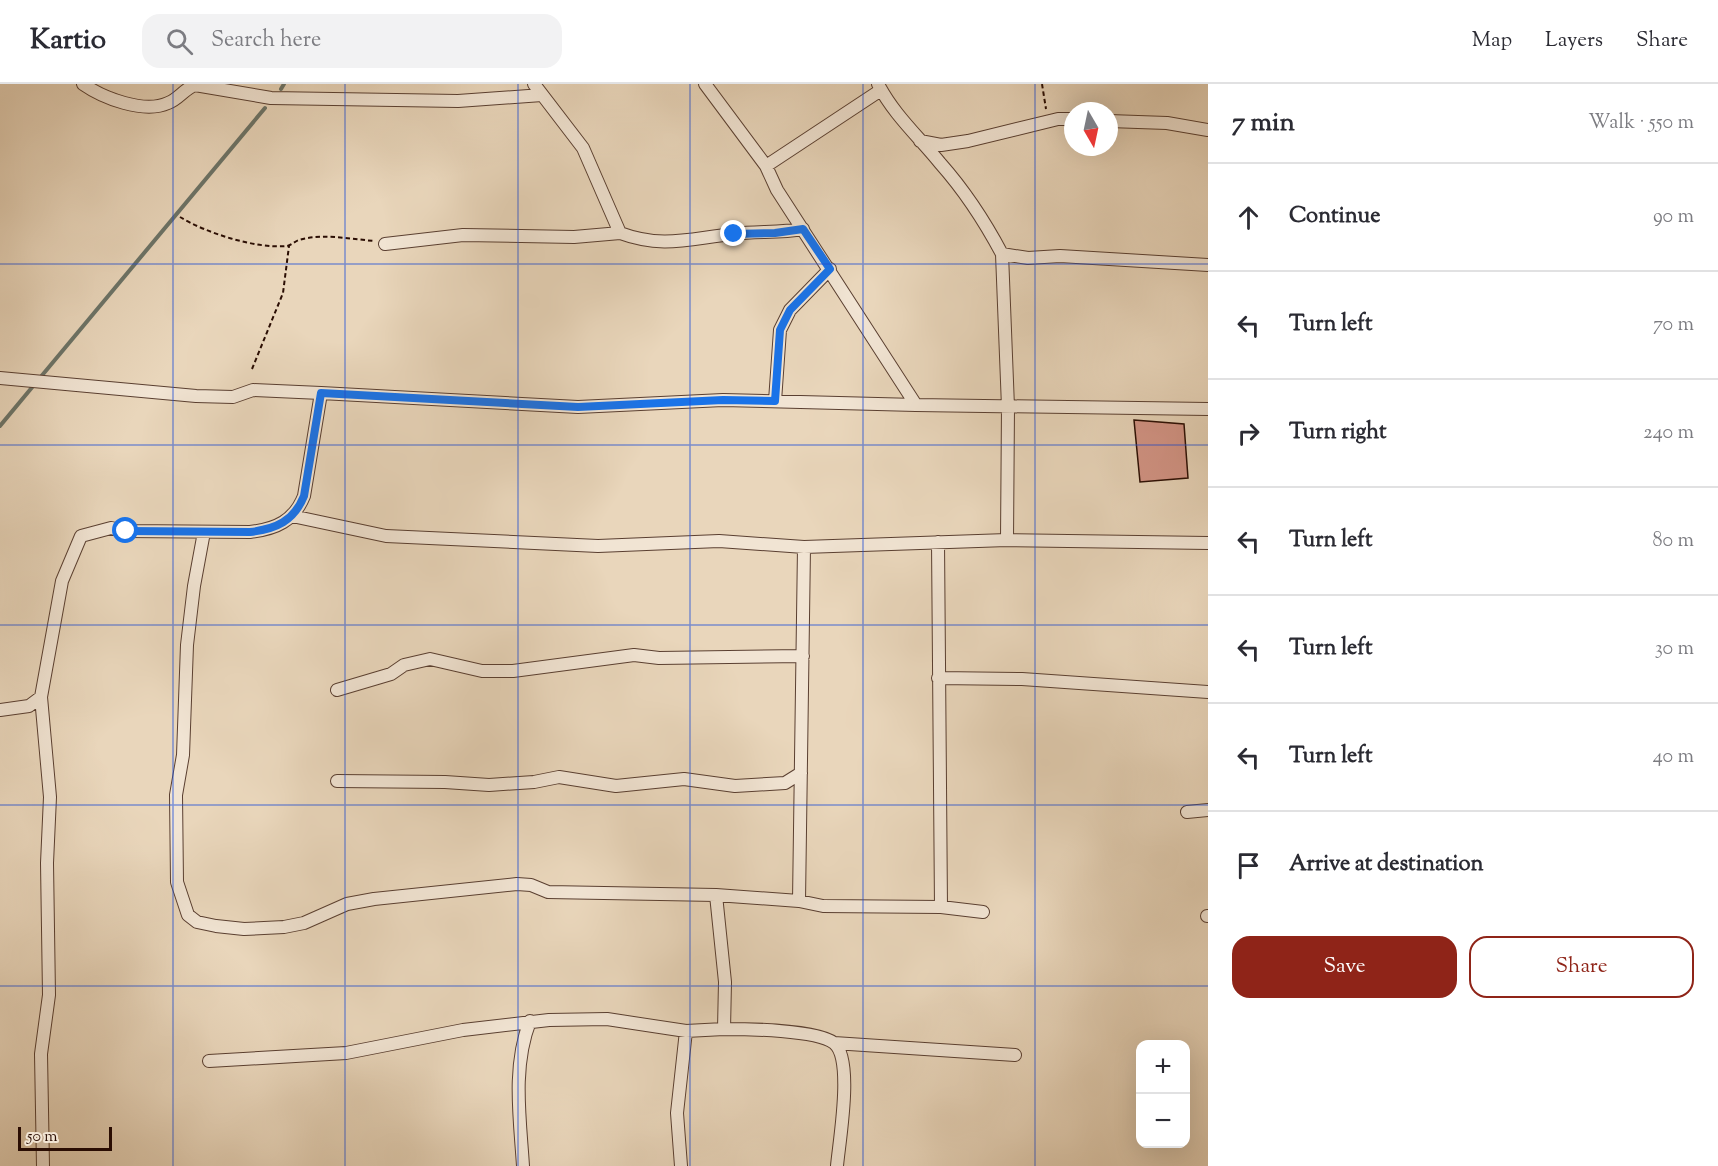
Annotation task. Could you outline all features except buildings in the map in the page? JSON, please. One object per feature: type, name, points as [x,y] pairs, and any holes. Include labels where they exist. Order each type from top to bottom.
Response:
[{"type":"street","points":[[83,84],[117,102],[150,106],[168,104],[186,88],[195,85],[271,98],[458,101],[542,95]]},
{"type":"street","points":[[534,84],[583,148],[620,233]]},
{"type":"street","points":[[705,84],[766,166],[777,190],[916,405]]},
{"type":"street","points":[[766,166],[880,87],[889,105],[941,163],[980,216],[1002,254],[1008,407],[1007,540]]},
{"type":"street","points":[[920,141],[940,145],[968,141],[1048,121],[1064,120]]},
{"type":"street","points":[[1118,121],[1167,123],[1208,130]]},
{"type":"street","points":[[388,243],[463,235],[574,237],[620,233],[652,241],[691,242],[734,234],[775,233],[803,229]]},
{"type":"street","points":[[1002,254],[1028,258],[1060,256],[1208,265]]},
{"type":"street","points":[[775,401],[780,330],[790,310],[830,269]]},
{"type":"street","points":[[0,378],[196,396],[233,397],[253,390],[578,407],[723,400],[1208,409]]},
{"type":"street","points":[[43,1166],[41,1054],[49,995],[46,863],[50,797],[41,697],[62,581],[81,536],[111,528],[126,531],[204,532],[268,530],[292,516],[298,510],[304,496],[321,393]]},
{"type":"street","points":[[292,516],[386,536],[598,546],[719,540],[804,548],[1007,540],[1208,543]]},
{"type":"street","points":[[204,532],[194,586],[187,645],[183,755],[177,795],[177,882],[188,915],[197,922],[244,929],[284,927],[304,924],[347,904],[487,886],[531,885],[548,892],[716,895],[799,901],[823,906],[941,907],[983,912]]},
{"type":"street","points":[[938,542],[941,907]]},
{"type":"street","points":[[799,901],[804,548]]},
{"type":"street","points":[[338,690],[391,674],[404,665],[430,659],[482,671],[513,671],[634,655],[659,658],[803,657]]},
{"type":"street","points":[[938,678],[1022,679],[1208,692]]},
{"type":"street","points":[[0,710],[29,706],[41,697]]},
{"type":"street","points":[[337,781],[445,782],[489,785],[534,782],[559,777],[616,786],[684,779],[756,785],[785,783],[801,773]]},
{"type":"street","points":[[1187,812],[1208,810]]},
{"type":"street","points":[[716,895],[724,982],[724,1029]]},
{"type":"street","points":[[209,1061],[346,1053],[463,1030],[531,1021],[607,1019],[686,1031],[724,1029],[808,1035],[834,1043],[1015,1055]]},
{"type":"street","points":[[523,1166],[518,1063],[522,1042],[531,1021]]},
{"type":"street","points":[[681,1166],[677,1113],[686,1031]]},
{"type":"street","points":[[834,1043],[843,1056],[846,1089],[837,1166]]},
{"type":"path","points":[[1042,84],[1048,121]]},
{"type":"path","points":[[180,217],[215,234],[253,243],[289,246],[299,240],[329,237],[388,243]]},
{"type":"path","points":[[252,369],[283,293],[289,246]]},
{"type":"waterway","points":[[281,89],[284,84]]},
{"type":"waterway","points":[[39,379],[265,108]]},
{"type":"waterway","points":[[0,426],[34,385]]},
{"type":"route","points":[[126,531],[250,532],[268,530],[287,521],[298,510],[304,496],[321,393],[332,396],[345,394],[417,397],[462,403],[578,407],[723,400],[775,401],[780,330],[790,310],[830,269],[803,229],[775,233],[734,234]]}]
